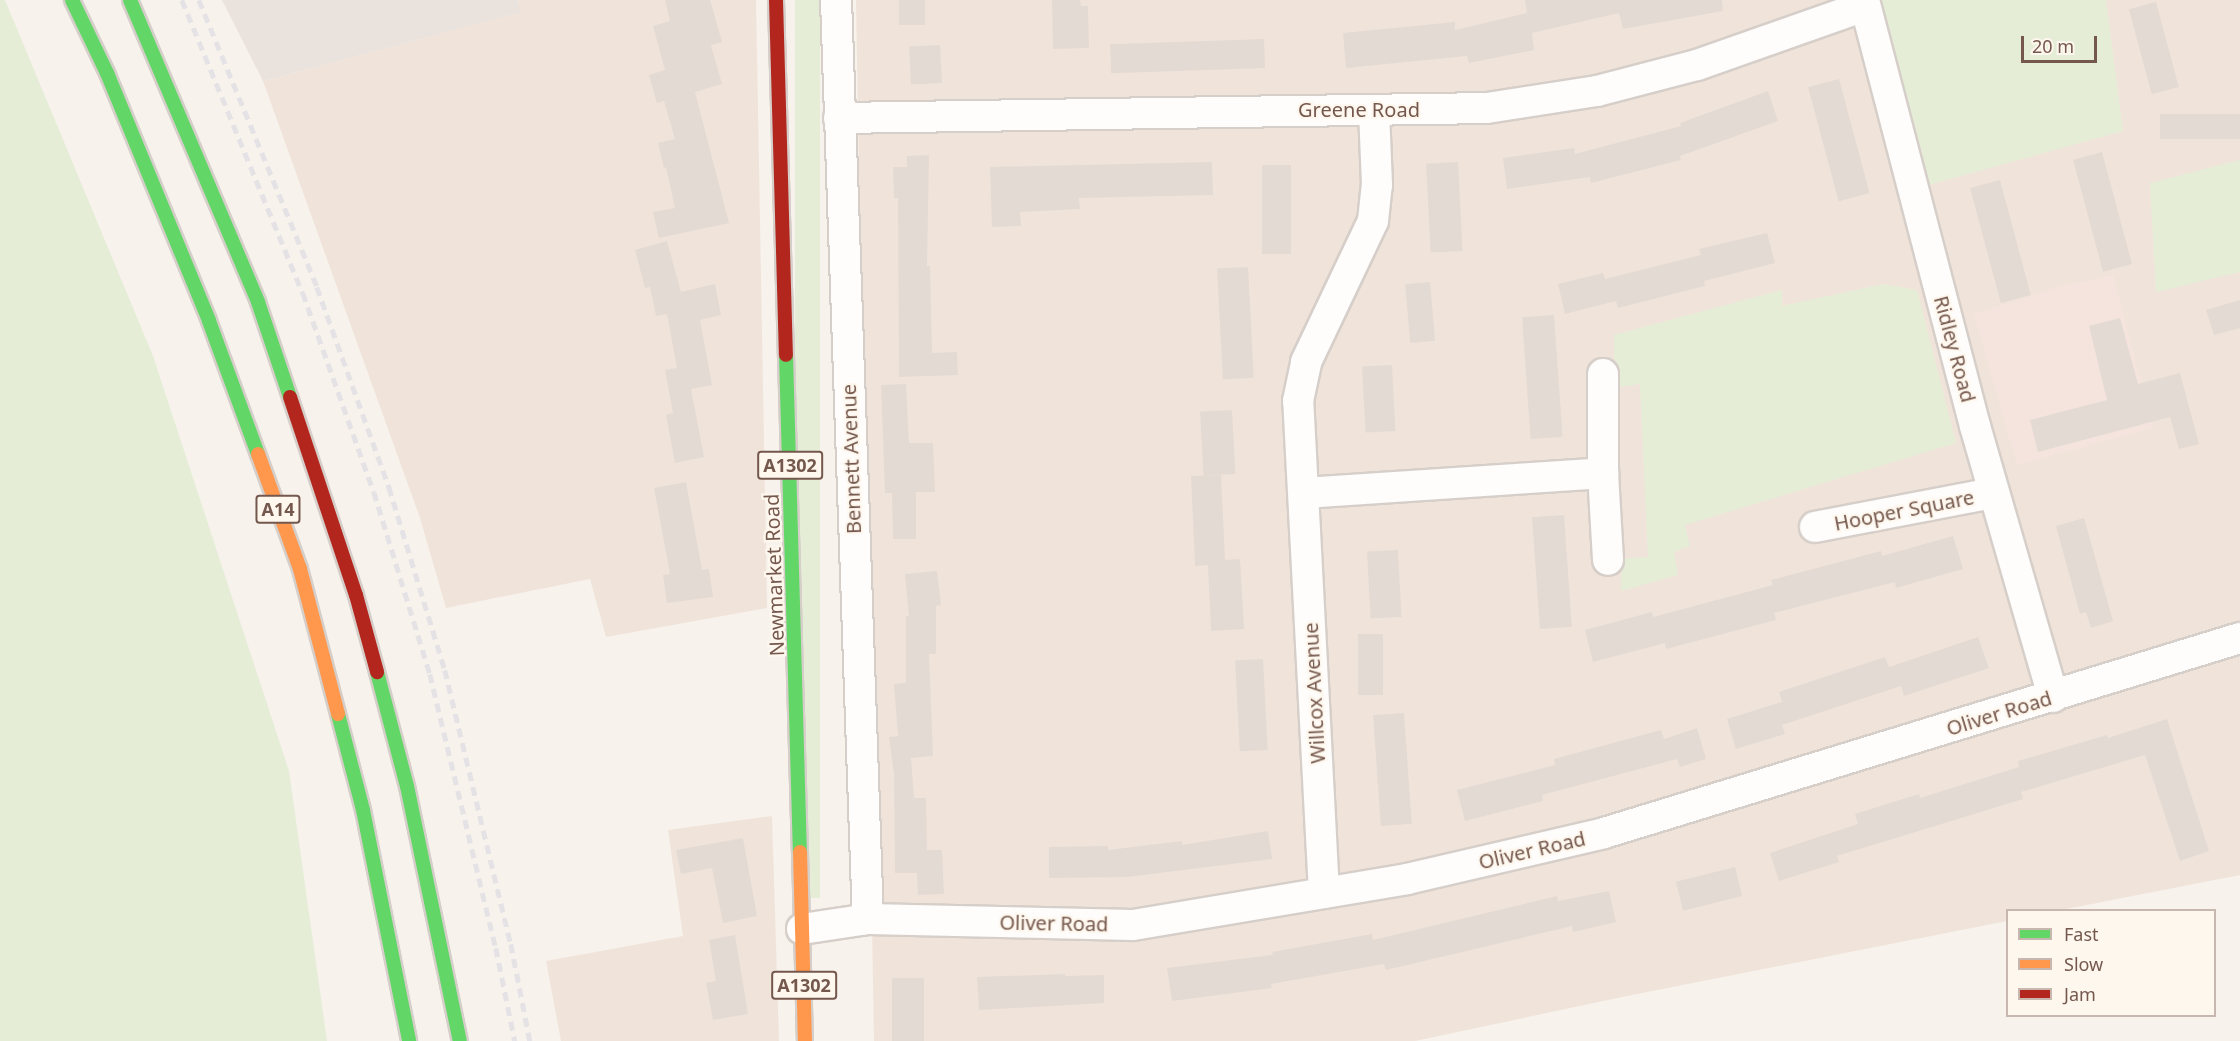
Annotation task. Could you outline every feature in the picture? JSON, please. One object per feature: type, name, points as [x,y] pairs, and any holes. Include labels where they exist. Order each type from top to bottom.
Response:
[{"type":"main road","name":"A14","points":[[72,0],[107,73],[209,321],[300,569],[363,810],[410,1041]]},
{"type":"main road","name":"A14","points":[[130,0],[258,302],[356,595],[407,786],[460,1041]]},
{"type":"main road","name":"Newmarket Road","points":[[776,0],[799,752],[805,1041]]},
{"type":"street","name":"Bennett Avenue","points":[[836,0],[868,919]]},
{"type":"street","name":"Greene Road","points":[[839,118],[1487,108],[1597,91],[1697,65],[1864,3]]},
{"type":"street","name":"Ridley Road","points":[[1864,3],[1994,493],[2053,697]]},
{"type":"street","name":"Willcox Avenue","points":[[1324,893],[1298,401],[1306,362],[1373,220],[1377,185],[1374,111]]},
{"type":"street","points":[[1603,374],[1608,560]]},
{"type":"street","points":[[1304,492],[1604,473]]},
{"type":"street","name":"Hooper Square","points":[[1815,527],[1994,493]]},
{"type":"street","name":"Oliver Road","points":[[802,929],[868,919],[1133,925],[1407,879],[1604,833],[2240,638]]},
{"type":"shaded area","points":[[222,0],[517,0],[521,12],[263,81]]},
{"type":"shaded area","points":[[517,0],[756,0],[767,608],[606,637],[590,579],[446,608],[420,518],[263,81],[520,12]]},
{"type":"shaded area","points":[[856,0],[2240,0],[2240,875],[2066,909],[2006,909],[2006,921],[1627,996],[1415,1041],[874,1041]]},
{"type":"shaded area","points":[[2113,275],[2153,428],[2017,465],[1974,314],[2061,286]]},
{"type":"shaded area","points":[[772,816],[779,1041],[561,1041],[546,961],[683,936],[668,830]]},
{"type":"green space","points":[[0,0],[5,0],[153,356],[289,771],[327,1041],[0,1041]]},
{"type":"green space","points":[[795,0],[820,0],[820,898],[795,898]]},
{"type":"green space","points":[[1881,0],[2106,0],[2123,131],[1928,185]]},
{"type":"green space","points":[[2240,160],[2240,272],[2156,292],[2150,183]]},
{"type":"green space","points":[[1883,284],[1917,290],[1956,443],[1685,525],[1690,546],[1674,552],[1678,575],[1621,591],[1621,559],[1648,557],[1640,384],[1614,388],[1614,335],[1782,290],[1782,306]]},
{"type":"building","points":[[665,0],[710,0],[722,42],[711,45],[722,84],[695,92],[729,223],[659,238],[653,212],[675,208],[658,143],[675,139],[664,101],[657,103],[649,75],[665,70],[653,26],[670,21]]},
{"type":"building","points":[[899,0],[925,0],[925,25],[899,25]]},
{"type":"building","points":[[1052,0],[1080,0],[1081,6],[1088,6],[1089,48],[1053,49]]},
{"type":"building","points":[[1525,0],[1722,0],[1723,11],[1623,29],[1619,13],[1532,33],[1534,50],[1469,63],[1467,56],[1346,68],[1343,33],[1455,22],[1455,30],[1527,13]]},
{"type":"building","points":[[2156,2],[2179,87],[2152,94],[2129,9]]},
{"type":"building","points":[[1264,39],[1265,68],[1111,73],[1110,44]]},
{"type":"building","points":[[940,45],[942,83],[911,85],[909,47]]},
{"type":"building","points":[[1839,79],[1870,193],[1839,201],[1808,87]]},
{"type":"building","points":[[1768,91],[1778,121],[1680,156],[1681,160],[1591,183],[1590,177],[1507,189],[1503,158],[1574,148],[1575,154],[1681,126],[1680,123]]},
{"type":"building","points":[[2160,114],[2240,114],[2240,139],[2160,139]]},
{"type":"building","points":[[2102,152],[2132,264],[2103,272],[2073,160]]},
{"type":"building","points":[[929,155],[927,266],[930,266],[932,353],[957,352],[958,375],[899,377],[898,198],[894,198],[893,167],[907,167],[907,156]]},
{"type":"building","points":[[1212,162],[1213,195],[1079,198],[1080,209],[1020,212],[1021,226],[992,227],[990,167]]},
{"type":"building","points":[[1458,162],[1463,251],[1431,253],[1426,164]]},
{"type":"building","points":[[1262,165],[1291,165],[1291,254],[1262,254]]},
{"type":"building","points":[[2000,180],[2031,295],[2001,303],[1970,188]]},
{"type":"building","points":[[1767,233],[1775,263],[1704,281],[1705,286],[1618,308],[1616,301],[1565,314],[1558,284],[1603,273],[1605,279],[1701,255],[1699,249]]},
{"type":"building","points":[[667,241],[681,292],[715,284],[721,315],[700,320],[712,385],[691,389],[704,457],[675,463],[666,415],[673,413],[665,370],[677,368],[667,314],[656,316],[650,287],[645,288],[635,250]]},
{"type":"building","points":[[1248,267],[1254,378],[1223,379],[1217,269]]},
{"type":"building","points":[[1430,282],[1435,341],[1410,343],[1405,284]]},
{"type":"building","points":[[2240,300],[2240,328],[2214,335],[2206,310]]},
{"type":"building","points":[[1554,315],[1563,437],[1531,439],[1522,317]]},
{"type":"building","points":[[2120,318],[2138,384],[2180,373],[2199,444],[2179,449],[2170,417],[2038,452],[2030,420],[2107,400],[2089,326]]},
{"type":"building","points":[[1392,365],[1395,431],[1365,432],[1362,367]]},
{"type":"building","points":[[906,384],[909,443],[933,443],[935,492],[916,492],[916,539],[893,539],[892,493],[885,493],[881,385]]},
{"type":"building","points":[[1232,410],[1235,474],[1203,476],[1200,412]]},
{"type":"building","points":[[1221,475],[1225,560],[1240,559],[1244,629],[1211,631],[1208,565],[1195,566],[1191,476]]},
{"type":"building","points":[[686,482],[702,570],[709,569],[713,597],[667,603],[663,575],[670,574],[654,488]]},
{"type":"building","points":[[1564,515],[1572,627],[1540,629],[1532,517]]},
{"type":"building","points":[[2084,518],[2113,621],[2091,628],[2086,612],[2080,614],[2056,526]]},
{"type":"building","points":[[1953,536],[1963,569],[1896,588],[1895,582],[1774,613],[1776,620],[1666,649],[1665,643],[1593,662],[1585,630],[1652,612],[1653,617],[1773,585],[1771,580],[1881,551],[1882,556]]},
{"type":"building","points":[[1398,550],[1402,617],[1371,619],[1367,552]]},
{"type":"building","points":[[937,571],[941,605],[936,606],[936,654],[929,654],[933,756],[911,758],[914,798],[926,798],[927,850],[942,850],[944,894],[918,895],[917,873],[895,873],[894,774],[889,737],[898,736],[894,684],[906,683],[906,616],[909,616],[905,574]]},
{"type":"building","points":[[1358,634],[1383,634],[1383,695],[1358,695]]},
{"type":"building","points":[[1978,637],[1989,668],[1904,696],[1901,686],[1782,725],[1785,734],[1736,749],[1727,719],[1782,702],[1779,692],[1885,657],[1889,667]]},
{"type":"building","points":[[1263,659],[1268,750],[1240,751],[1235,660]]},
{"type":"building","points":[[1404,713],[1412,824],[1381,826],[1373,715]]},
{"type":"building","points":[[2167,719],[2209,851],[2180,861],[2145,755],[2021,792],[2023,799],[1837,856],[1839,862],[1779,881],[1770,853],[1858,824],[1855,814],[1919,794],[1920,798],[2019,767],[2018,761],[2107,735],[2108,738]]},
{"type":"building","points":[[1697,728],[1706,759],[1680,767],[1677,759],[1542,795],[1543,801],[1465,821],[1457,790],[1555,765],[1554,759],[1661,730],[1664,739]]},
{"type":"building","points":[[1268,831],[1272,859],[1127,877],[1049,878],[1049,847],[1108,846],[1108,850],[1182,841],[1182,845]]},
{"type":"building","points":[[743,838],[757,916],[723,923],[712,868],[681,874],[676,850]]},
{"type":"building","points":[[1735,867],[1742,896],[1683,911],[1676,882]]},
{"type":"building","points":[[1609,891],[1616,922],[1573,932],[1572,926],[1386,970],[1384,964],[1271,984],[1272,988],[1172,1001],[1167,968],[1273,955],[1272,952],[1372,934],[1373,940],[1557,896],[1558,901]]},
{"type":"building","points":[[735,935],[748,1014],[713,1020],[706,983],[716,981],[709,940]]},
{"type":"building","points":[[1065,974],[1065,976],[1104,975],[1104,1003],[979,1010],[977,977]]},
{"type":"building","points":[[892,978],[924,978],[924,1041],[892,1041]]},
{"type":"railway","points":[[182,0],[303,293],[374,492],[430,674],[496,948],[515,1041]]},
{"type":"railway","points":[[199,0],[317,287],[389,487],[445,670],[511,944],[530,1041]]},
{"type":"traffic: fast","points":[[72,0],[107,73],[209,321],[258,454]]},
{"type":"traffic: fast","points":[[130,0],[258,302],[290,397]]},
{"type":"traffic: fast","points":[[786,355],[800,852]]},
{"type":"traffic: fast","points":[[377,672],[407,786],[460,1041]]},
{"type":"traffic: fast","points":[[338,714],[363,810],[409,1041]]},
{"type":"traffic: slow","points":[[258,454],[300,569],[338,714]]},
{"type":"traffic: slow","points":[[800,852],[805,1041]]},
{"type":"traffic: jam","points":[[776,0],[786,355]]},
{"type":"traffic: jam","points":[[290,397],[356,595],[377,672]]}]
